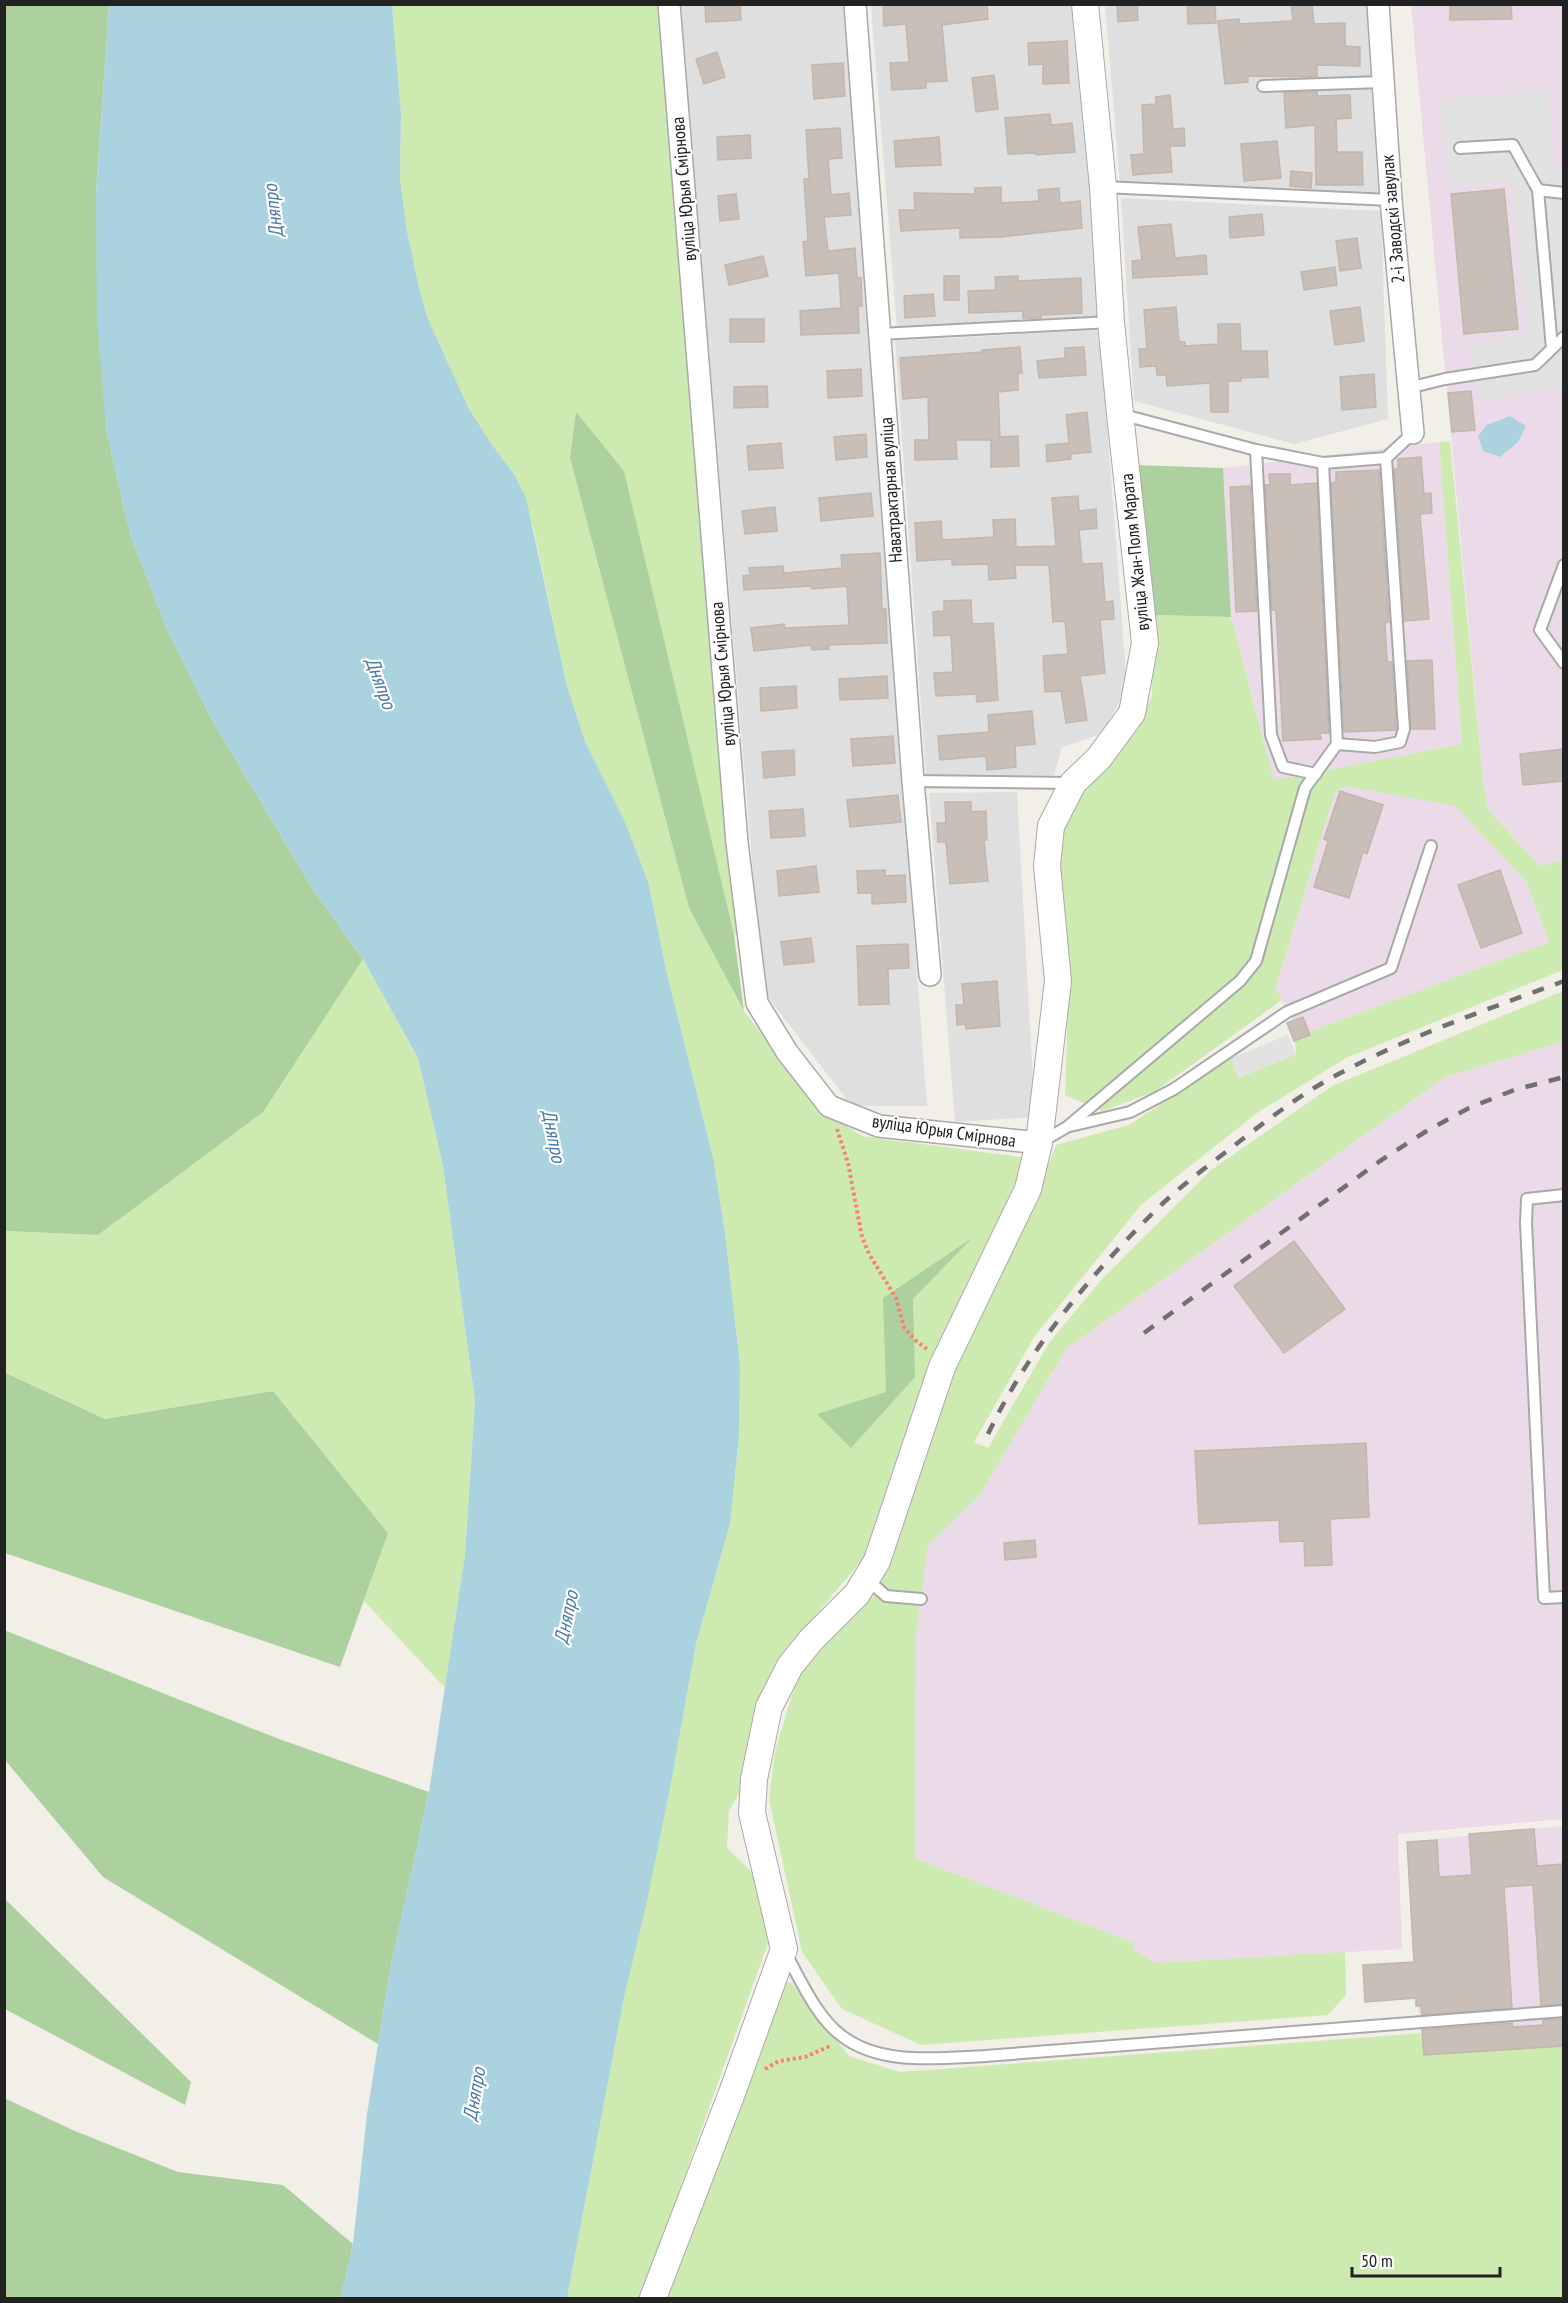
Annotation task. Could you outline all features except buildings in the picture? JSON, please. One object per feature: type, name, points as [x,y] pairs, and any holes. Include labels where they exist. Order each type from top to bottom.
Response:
[{"type":"street","name":"вуліца Юрыя Смірнова","points":[[669,4],[736,843],[758,1003],[787,1052],[829,1106],[879,1126],[1039,1143]]},
{"type":"street","name":"Наватрактарная вуліца","points":[[855,4],[913,781],[930,975]]},
{"type":"street","name":"вуліца Жан-Поля Марата","points":[[784,1949],[752,1813],[754,1779],[769,1707],[790,1666],[811,1640],[857,1594],[877,1561],[942,1367],[1028,1190],[1039,1143],[1058,981],[1047,866],[1051,826],[1072,783],[1099,758],[1132,713],[1145,643],[1111,322],[1103,187],[1085,4]]},
{"type":"street","name":"2-і Заводскі завулак","points":[[1378,4],[1390,200],[1413,433]]},
{"type":"street","points":[[653,2298],[732,2093],[784,1949]]},
{"type":"lane","points":[[1263,86],[1383,82]]},
{"type":"lane","points":[[1460,148],[1513,145],[1538,190],[1552,348]]},
{"type":"lane","points":[[1103,187],[1390,200]]},
{"type":"lane","points":[[1538,190],[1563,193]]},
{"type":"lane","points":[[880,334],[1111,322]]},
{"type":"lane","points":[[1408,388],[1445,379],[1535,365],[1563,337]]},
{"type":"lane","points":[[1120,414],[1256,450],[1323,463],[1386,458],[1413,433]]},
{"type":"lane","points":[[1256,450],[1271,735],[1283,767],[1316,774]]},
{"type":"lane","points":[[1337,744],[1375,747],[1401,742],[1404,729],[1386,458]]},
{"type":"lane","points":[[1039,1143],[1067,1127],[1240,981],[1256,961],[1305,788],[1337,744],[1323,463]]},
{"type":"lane","points":[[1563,564],[1540,630],[1563,663]]},
{"type":"lane","points":[[913,781],[1072,783]]},
{"type":"lane","points":[[1067,1127],[1130,1112],[1174,1089],[1287,1012],[1391,968],[1431,846]]},
{"type":"lane","points":[[1563,1195],[1527,1199],[1526,1223],[1544,1598],[1563,1596]]},
{"type":"lane","points":[[867,1579],[886,1596],[921,1599]]},
{"type":"lane","points":[[784,1949],[813,2003],[840,2035],[861,2048],[909,2059],[1563,2011]]},
{"type":"path","points":[[829,1106],[848,1163],[858,1219],[869,1254],[896,1298],[904,1327],[933,1355],[938,1366],[942,1367]]},
{"type":"path","points":[[4,1940],[4,1945]]},
{"type":"path","points":[[762,2072],[779,2061],[805,2056],[831,2046],[861,2048]]},
{"type":"shaded area","points":[[680,5],[844,5],[927,1106],[852,1106],[763,991]]},
{"type":"shaded area","points":[[871,5],[1075,5],[1101,319],[897,328]]},
{"type":"shaded area","points":[[1105,5],[1367,5],[1378,192],[1120,183]]},
{"type":"shaded area","points":[[1411,5],[1563,5],[1564,860],[1540,866],[1488,810],[1484,790]]},
{"type":"shaded area","points":[[1548,91],[1554,170],[1563,170],[1563,386],[1480,401],[1467,342],[1528,336],[1511,181],[1448,187],[1440,99]]},
{"type":"shaded area","points":[[1121,198],[1381,211],[1388,419],[1294,444],[1134,401]]},
{"type":"shaded area","points":[[1100,330],[1127,688],[1102,734],[1062,747],[1054,775],[926,775],[895,341]]},
{"type":"shaded area","points":[[1439,442],[1462,744],[1274,780],[1231,617],[1223,468]]},
{"type":"shaded area","points":[[1345,786],[1455,805],[1526,881],[1549,942],[1309,1032],[1310,1035],[1295,1041],[1287,1023],[1292,1021],[1276,988],[1335,792]]},
{"type":"shaded area","points":[[1017,792],[1035,1117],[955,1122],[929,793]]},
{"type":"shaded area","points":[[1288,1035],[1296,1054],[1240,1078],[1231,1058]]},
{"type":"shaded area","points":[[1563,1042],[1563,1819],[1398,1834],[1402,1949],[1155,1963],[1134,1950],[1134,1943],[915,1858],[916,1635],[927,1545],[980,1495],[1066,1349],[1445,1077]]},
{"type":"shaded area","points":[[1563,1826],[1563,2046],[1424,2055],[1423,2033],[1416,1999],[1365,2002],[1363,1965],[1386,1963],[1387,1974],[1414,1973],[1407,1842]]},
{"type":"green space","points":[[5,5],[109,5],[96,194],[106,429],[130,534],[167,629],[212,720],[312,888],[363,959],[263,1112],[98,1235],[5,1231]]},
{"type":"green space","points":[[392,5],[664,5],[750,932],[734,935],[577,413],[570,458],[689,908],[744,1011],[821,1110],[862,1136],[1027,1158],[922,1386],[866,1555],[793,1642],[742,1788],[729,1811],[727,1848],[753,1873],[768,1943],[641,2298],[567,2298],[625,1993],[672,1778],[696,1644],[730,1524],[739,1436],[740,1365],[725,1232],[713,1157],[667,974],[648,881],[625,822],[585,741],[567,686],[533,526],[514,474],[468,407],[428,319],[419,288],[407,231],[400,179],[401,114]]},
{"type":"green space","points":[[576,412],[624,471],[734,935],[744,1011],[689,908],[570,458]]},
{"type":"green space","points":[[1450,441],[1483,780],[1488,810],[1540,866],[1563,860],[1563,970],[1346,1058],[1257,1113],[1141,1205],[1034,1337],[974,1442],[988,1448],[1049,1343],[1102,1279],[1211,1170],[1332,1086],[1563,991],[1563,1042],[1445,1077],[1066,1349],[980,1495],[928,1545],[916,1635],[915,1858],[1134,1943],[1134,1950],[1155,1963],[1345,1952],[1346,1995],[1328,2015],[921,2045],[842,2009],[802,1952],[769,1799],[775,1751],[800,1668],[852,1619],[882,1577],[942,1392],[1031,1209],[1056,1145],[1129,1125],[1231,1058],[1239,1078],[1296,1054],[1295,1041],[1309,1035],[1309,1032],[1549,942],[1526,881],[1455,806],[1345,786],[1335,792],[1276,987],[1282,1000],[1154,1092],[1102,1111],[1065,1095],[1069,974],[1056,858],[1067,809],[1125,745],[1152,697],[1154,615],[1231,617],[1274,780],[1462,744],[1439,442]]},
{"type":"green space","points":[[1135,465],[1223,468],[1231,617],[1154,615]]},
{"type":"green space","points":[[363,959],[418,1058],[443,1166],[475,1401],[465,1555],[445,1688],[364,1601],[388,1533],[273,1391],[105,1419],[5,1372],[4,1231],[98,1235],[262,1112]]},
{"type":"green space","points":[[972,1238],[913,1299],[915,1377],[851,1448],[817,1414],[886,1392],[883,1298]]},
{"type":"green space","points":[[4,1372],[105,1419],[273,1391],[388,1533],[340,1667],[5,1553]]},
{"type":"green space","points":[[4,1630],[279,1739],[429,1792],[389,1975],[378,2044],[103,1877],[5,1760]]},
{"type":"green space","points":[[4,1898],[191,2082],[185,2105],[5,2009]]},
{"type":"green space","points":[[783,1980],[792,1983],[849,2056],[900,2072],[1423,2033],[1424,2055],[1563,2046],[1563,2298],[664,2298]]},
{"type":"green space","points":[[4,2098],[75,2131],[178,2172],[283,2185],[353,2244],[341,2298],[5,2298]]},
{"type":"water","name":"Дняпро","points":[[109,4],[392,5],[401,114],[400,179],[407,231],[419,288],[428,319],[468,407],[514,474],[526,498],[567,686],[585,741],[625,822],[648,881],[667,974],[713,1157],[725,1232],[740,1365],[739,1436],[730,1524],[696,1644],[672,1778],[646,1906],[625,1993],[567,2298],[341,2298],[353,2244],[367,2114],[389,1975],[429,1792],[465,1555],[475,1401],[443,1166],[418,1058],[363,959],[312,888],[212,720],[167,629],[130,534],[106,429],[97,319],[96,194]]},
{"type":"water","points":[[1510,416],[1526,426],[1518,442],[1500,457],[1483,451],[1478,436],[1487,425]]},
{"type":"railway","points":[[988,1434],[1041,1343],[1084,1287],[1131,1235],[1197,1174],[1285,1107],[1333,1077],[1389,1049],[1564,981]]},
{"type":"railway","points":[[1144,1333],[1380,1161],[1425,1132],[1469,1108],[1514,1090],[1564,1077]]}]
